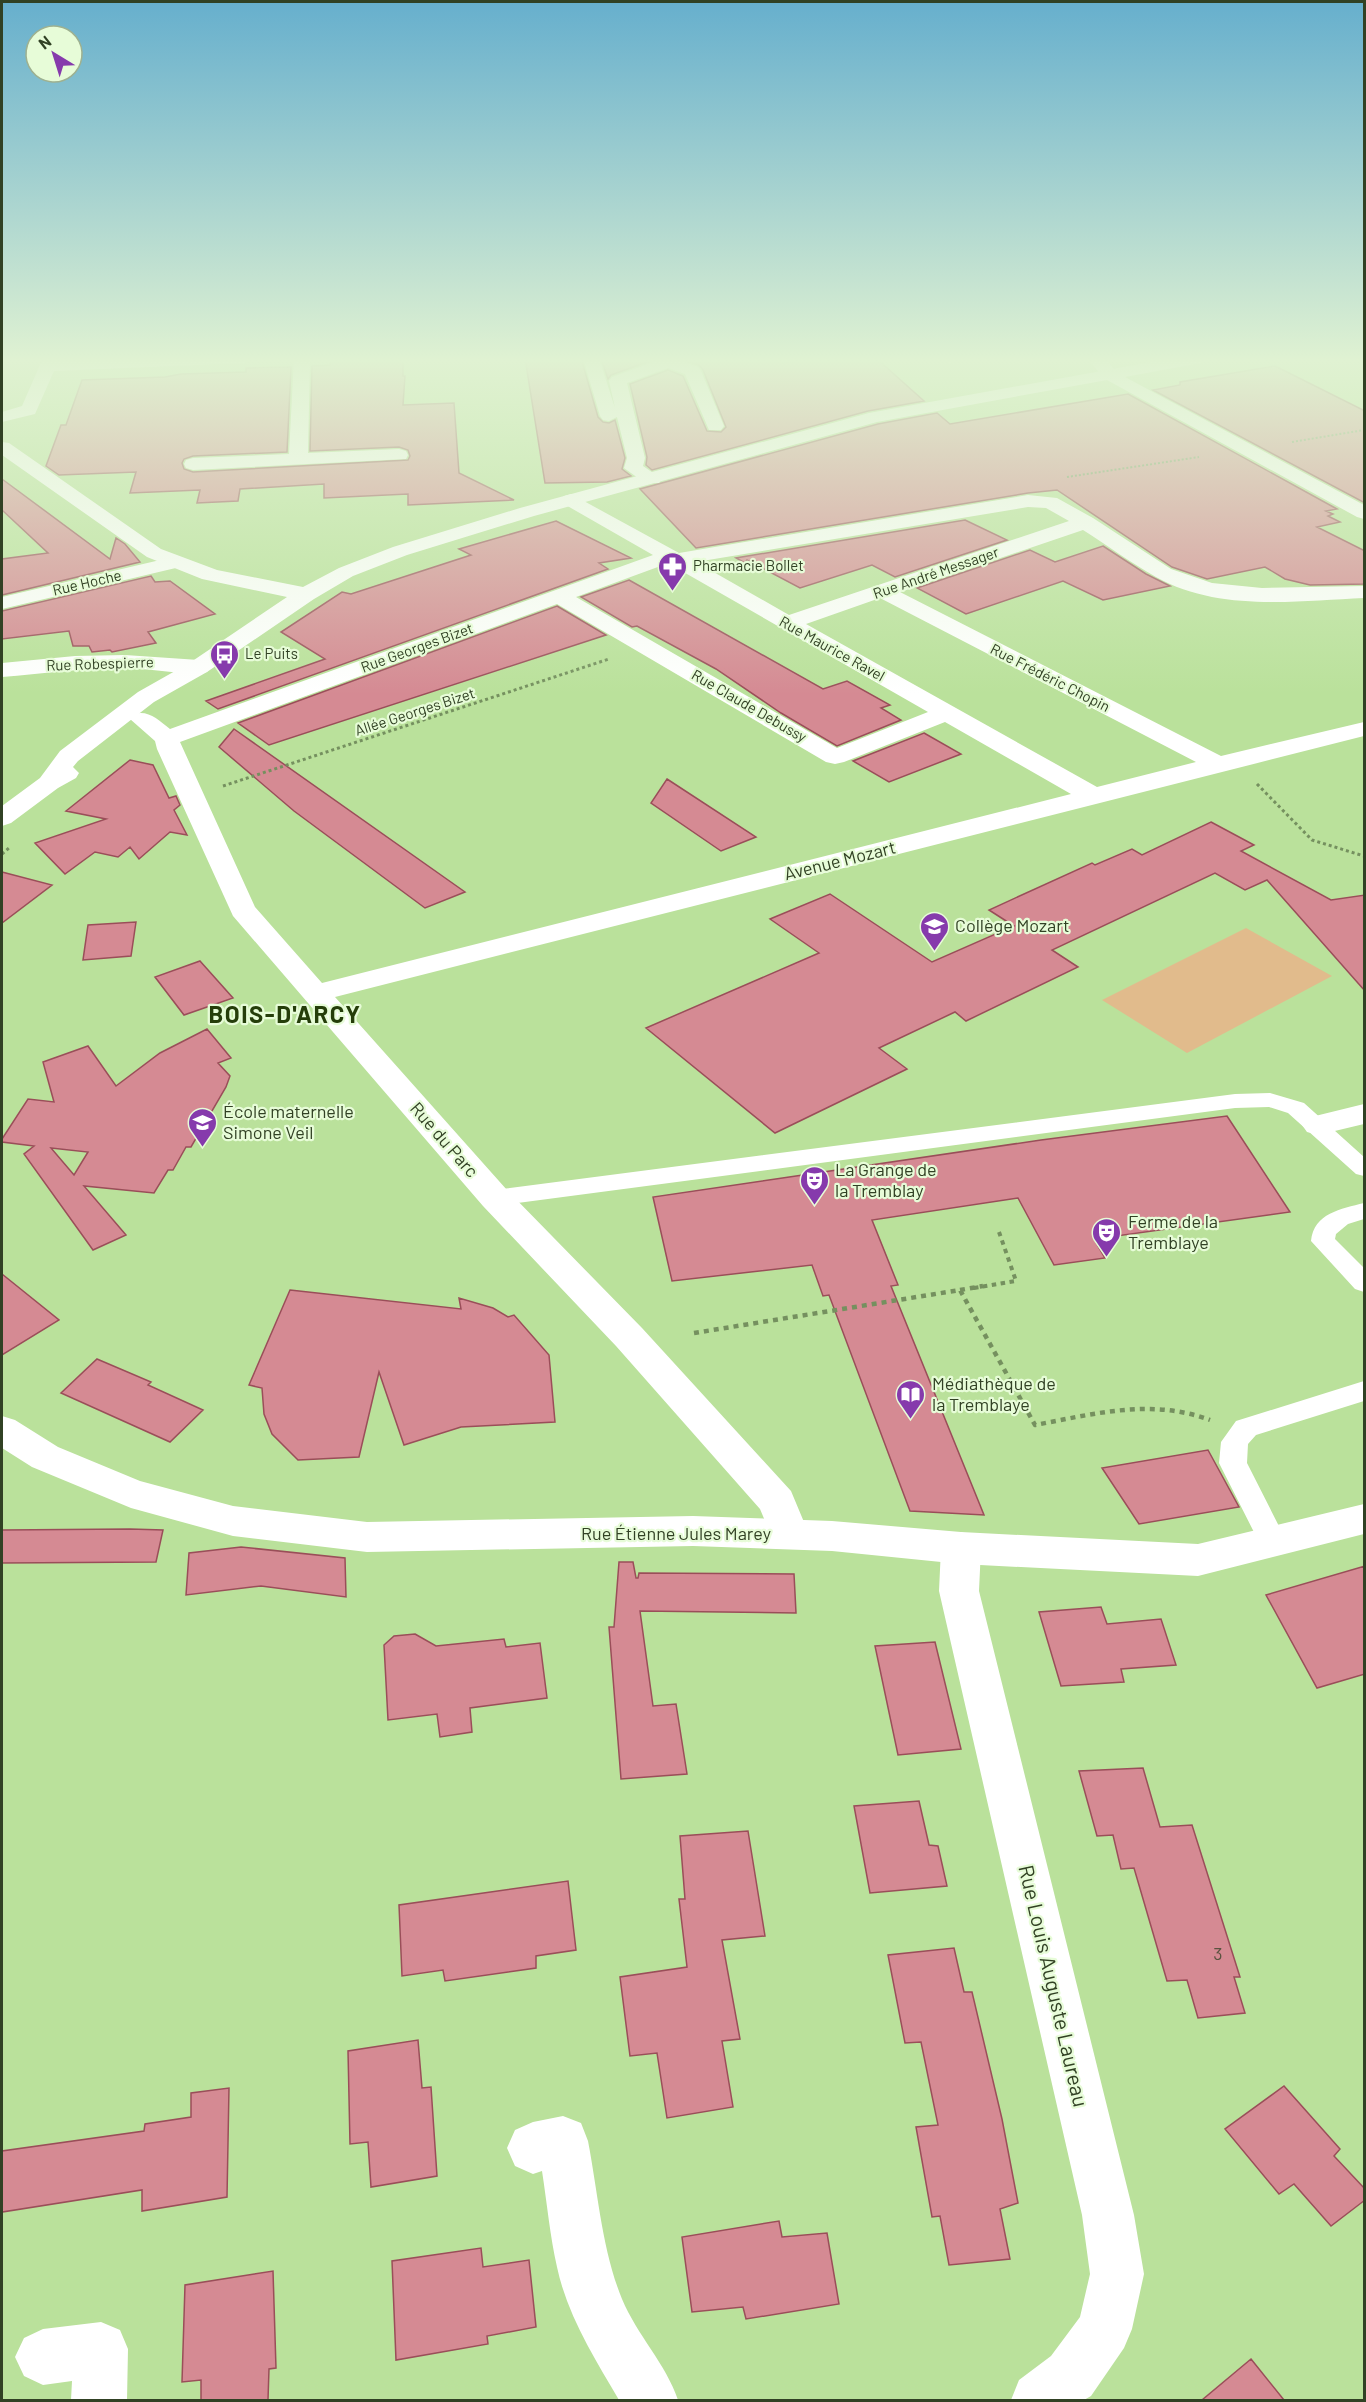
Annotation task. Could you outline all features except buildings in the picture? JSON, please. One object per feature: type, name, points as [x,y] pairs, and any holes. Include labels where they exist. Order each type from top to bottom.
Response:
[{"type":"street","name":"Rue Hoche","points":[[35,470],[154,553],[173,563],[306,594]]},
{"type":"street","points":[[637,470],[652,479]]},
{"type":"street","points":[[49,783],[69,756],[146,697],[199,667],[306,594],[346,572],[458,532],[684,470]]},
{"type":"street","points":[[1285,470],[1365,513]]},
{"type":"street","name":"Rue Maurice Ravel","points":[[571,500],[670,559],[1094,796]]},
{"type":"street","name":"Rue Georges Bizet","points":[[167,738],[559,596],[670,559],[1028,501],[1050,502],[1086,522],[1164,573],[1203,590],[1233,594],[1365,592]]},
{"type":"street","name":"Rue André Messager","points":[[786,623],[1086,522]]},
{"type":"street","name":"Rue Hoche","points":[[2,603],[173,563]]},
{"type":"street","name":"Rue Frédéric Chopin","points":[[882,591],[1226,762]]},
{"type":"street","name":"Rue Claude Debussy","points":[[559,596],[835,757],[946,713]]},
{"type":"street","name":"Rue Robespierre","points":[[2,670],[103,661],[166,662],[199,667]]},
{"type":"street","points":[[2,819],[49,783],[71,771],[142,719],[199,667]]},
{"type":"street","points":[[142,719],[167,738]]},
{"type":"street","name":"Avenue Mozart","points":[[316,993],[1226,762],[1365,729]]},
{"type":"street","name":"Rue du Parc","points":[[167,738],[169,749],[190,797],[243,910],[495,1198],[629,1337],[777,1502],[789,1534]]},
{"type":"street","points":[[1318,1125],[1365,1114]]},
{"type":"street","name":"Rue Étienne Jules Marey","points":[[2,1430],[45,1457],[131,1493],[244,1522],[367,1537],[693,1532],[789,1534],[961,1548],[1197,1560],[1365,1519]]},
{"type":"street","name":"Rue Louis Auguste Laureau","points":[[961,1548],[959,1591],[1108,2216],[1117,2274],[1105,2329],[1071,2376],[1039,2400]]},
{"type":"street","points":[[533,2148],[563,2141],[584,2269],[602,2318],[651,2400]]},
{"type":"street","points":[[43,2357],[101,2349],[99,2400]]},
{"type":"lane","points":[[495,1198],[1235,1101],[1270,1100],[1296,1108],[1365,1168]]},
{"type":"lane","points":[[1365,1211],[1339,1218],[1324,1231],[1323,1241],[1365,1283]]},
{"type":"lane","points":[[1273,1542],[1233,1463],[1235,1442],[1246,1428],[1365,1391]]},
{"type":"path","name":"Allée Georges Bizet","points":[[190,797],[646,646]]},
{"type":"path","points":[[1226,762],[1312,840],[1365,856]]},
{"type":"path","points":[[694,1333],[1016,1281],[999,1232]]},
{"type":"path","points":[[960,1290],[1035,1425],[1138,1407],[1192,1411],[1241,1435]]},
{"type":"shaded area","points":[[1246,928],[1332,976],[1187,1053],[1102,1000]]},
{"type":"place","name":"Pharmacie Bollet","points":[[672,592]]},
{"type":"place","name":"Le Puits","points":[[224,680]]},
{"type":"place","name":"Collège Mozart","points":[[934,952]]},
{"type":"place","name":"École maternelle Simone Veil","points":[[202,1148]]},
{"type":"place","name":"La Grange de la Tremblay","points":[[814,1206]]},
{"type":"place","name":"Ferme de la Tremblaye","points":[[1107,1258]]},
{"type":"place","name":"Médiathèque de la Tremblaye","points":[[911,1420]]},
{"type":"district","name":"BOIS-D'ARCY","points":[[285,1015]]}]
